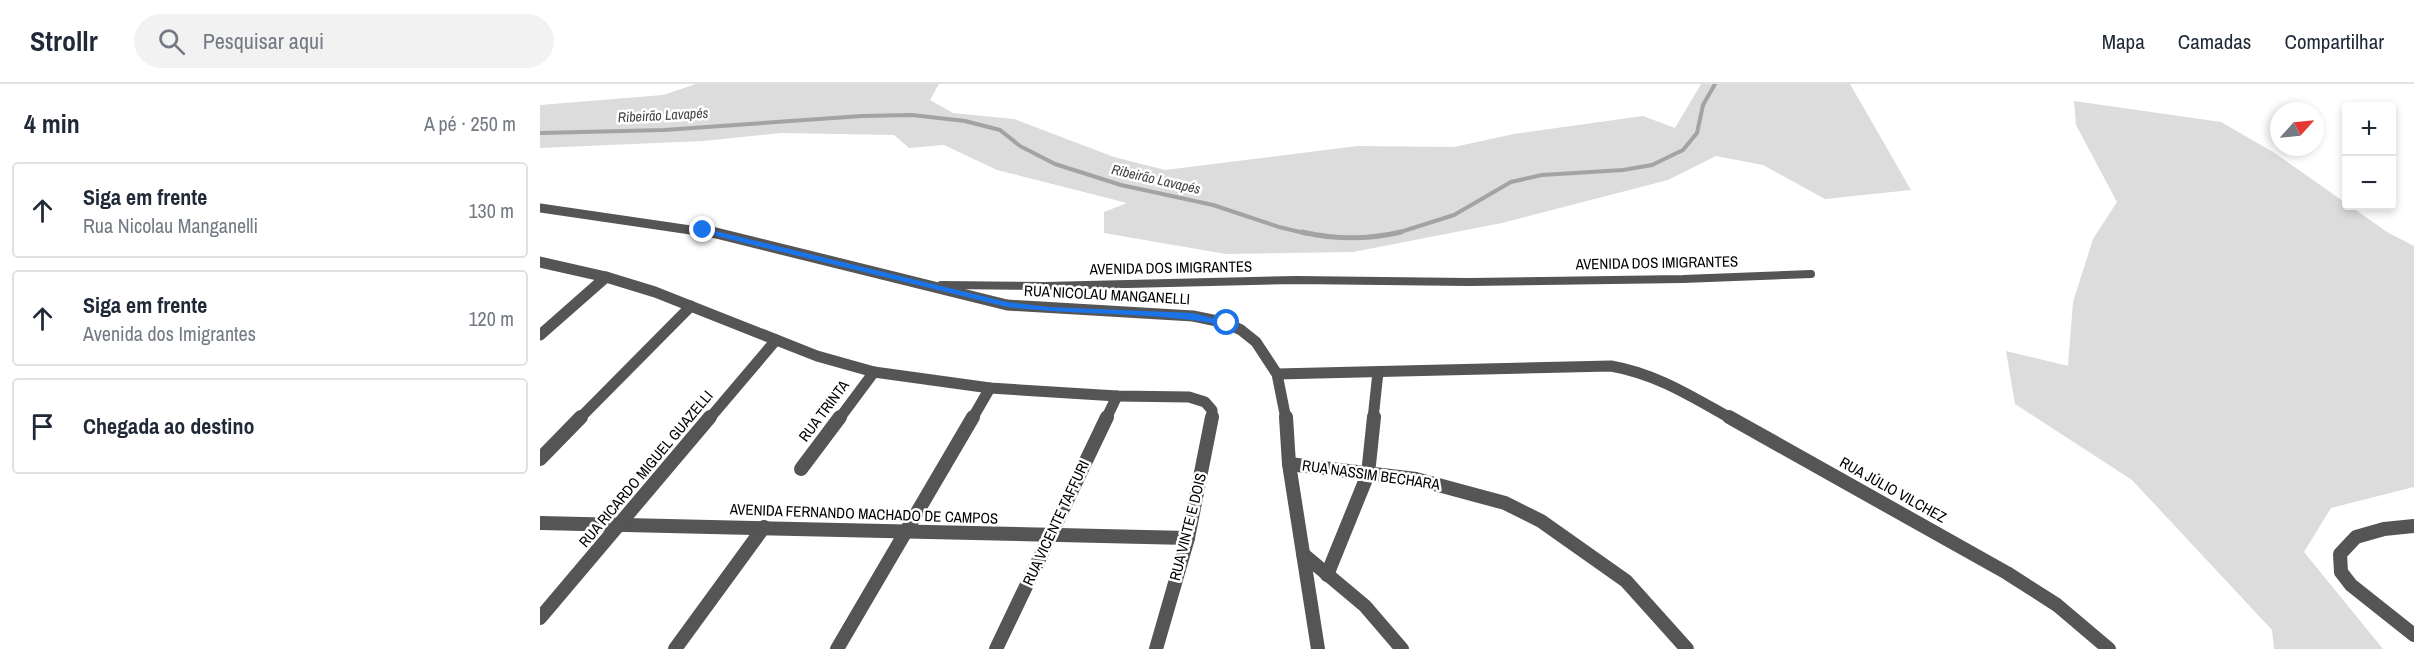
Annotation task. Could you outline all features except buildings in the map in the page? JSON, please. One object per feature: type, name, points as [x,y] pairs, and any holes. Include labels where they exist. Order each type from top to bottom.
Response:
[{"type":"street","name":"AVENIDA DOS IMIGRANTES","points":[[540,208],[703,230],[923,285]]},
{"type":"street","points":[[540,262],[606,277],[691,306],[817,356],[874,372],[990,388],[1117,396]]},
{"type":"street","points":[[540,335],[606,277]]},
{"type":"street","name":"RUA NICOLAU MANGANELLI","points":[[923,285],[1007,305],[1193,316],[1227,323],[1241,330],[1256,342],[1277,374],[1285,406],[1289,464],[1318,649]]},
{"type":"street","points":[[540,459],[691,306]]},
{"type":"street","name":"RUA RICARDO MIGUEL GUAZELLI","points":[[540,618],[776,340]]},
{"type":"street","name":"RUA JÚLIO VILCHEZ","points":[[1277,374],[1611,366],[1652,374],[1682,388],[1721,413],[2007,573],[2057,605],[2109,649]]},
{"type":"street","name":"RUA TRINTA","points":[[801,469],[874,372]]},
{"type":"street","points":[[1328,574],[1368,474],[1378,372]]},
{"type":"street","points":[[837,649],[990,388]]},
{"type":"street","name":"RUA VINTE E DOIS","points":[[1117,396],[1178,396],[1199,399],[1210,405],[1213,415],[1188,538],[1156,649]]},
{"type":"street","name":"RUA VICENTE TAFFURI","points":[[996,649],[1117,396]]},
{"type":"street","name":"RUA NASSIM BECHARA","points":[[1289,464],[1416,479],[1505,503],[1541,521],[1626,581],[1686,649]]},
{"type":"street","name":"AVENIDA FERNANDO MACHADO DE CAMPOS","points":[[540,523],[1188,538]]},
{"type":"street","points":[[2414,526],[2384,529],[2356,537],[2340,554],[2341,572],[2351,585],[2414,635]]},
{"type":"street","points":[[675,649],[764,527]]},
{"type":"street","points":[[1303,554],[1365,606],[1402,649]]},
{"type":"lane","name":"AVENIDA DOS IMIGRANTES","points":[[923,285],[1046,286],[1296,280],[1469,282],[1683,279],[1811,274]]},
{"type":"shaded area","points":[[696,84],[939,84],[930,100],[953,113],[1014,119],[1114,157],[1165,170],[1357,146],[1454,147],[1514,134],[1643,116],[1675,128],[1701,84],[1850,84],[1911,190],[1825,199],[1763,165],[1716,156],[1668,180],[1502,223],[1353,252],[1226,254],[1104,233],[1104,212],[1127,203],[997,170],[944,145],[909,148],[894,135],[781,133],[703,141],[540,148],[540,105],[663,95]]},
{"type":"shaded area","points":[[2074,101],[2221,122],[2270,150],[2270,156],[2279,156],[2342,200],[2342,210],[2356,210],[2387,232],[2414,246],[2414,487],[2331,508],[2304,552],[2383,649],[2274,649],[2272,630],[2132,480],[2015,404],[2006,351],[2068,366],[2073,302],[2093,239],[2117,202],[2076,125]]},
{"type":"waterway","name":"Ribeirão Lavapés","points":[[1400,232],[1454,215],[1511,182],[1542,175],[1623,170],[1652,165],[1683,150],[1697,133],[1703,105],[1715,84]]},
{"type":"waterway","name":"Ribeirão Lavapés","points":[[540,133],[664,130],[862,116],[912,115],[965,121],[1000,130],[1020,146],[1055,164],[1121,185],[1213,205],[1308,234]]},
{"type":"waterway","name":"Ribeirão Lavapés","points":[[1302,232],[1352,238],[1400,232]]},
{"type":"waterway","name":"Ribeirão Lavapés","points":[[1394,234],[1400,232]]},
{"type":"route","points":[[703,230],[1007,305],[1169,314],[1211,318],[1227,323]]}]
